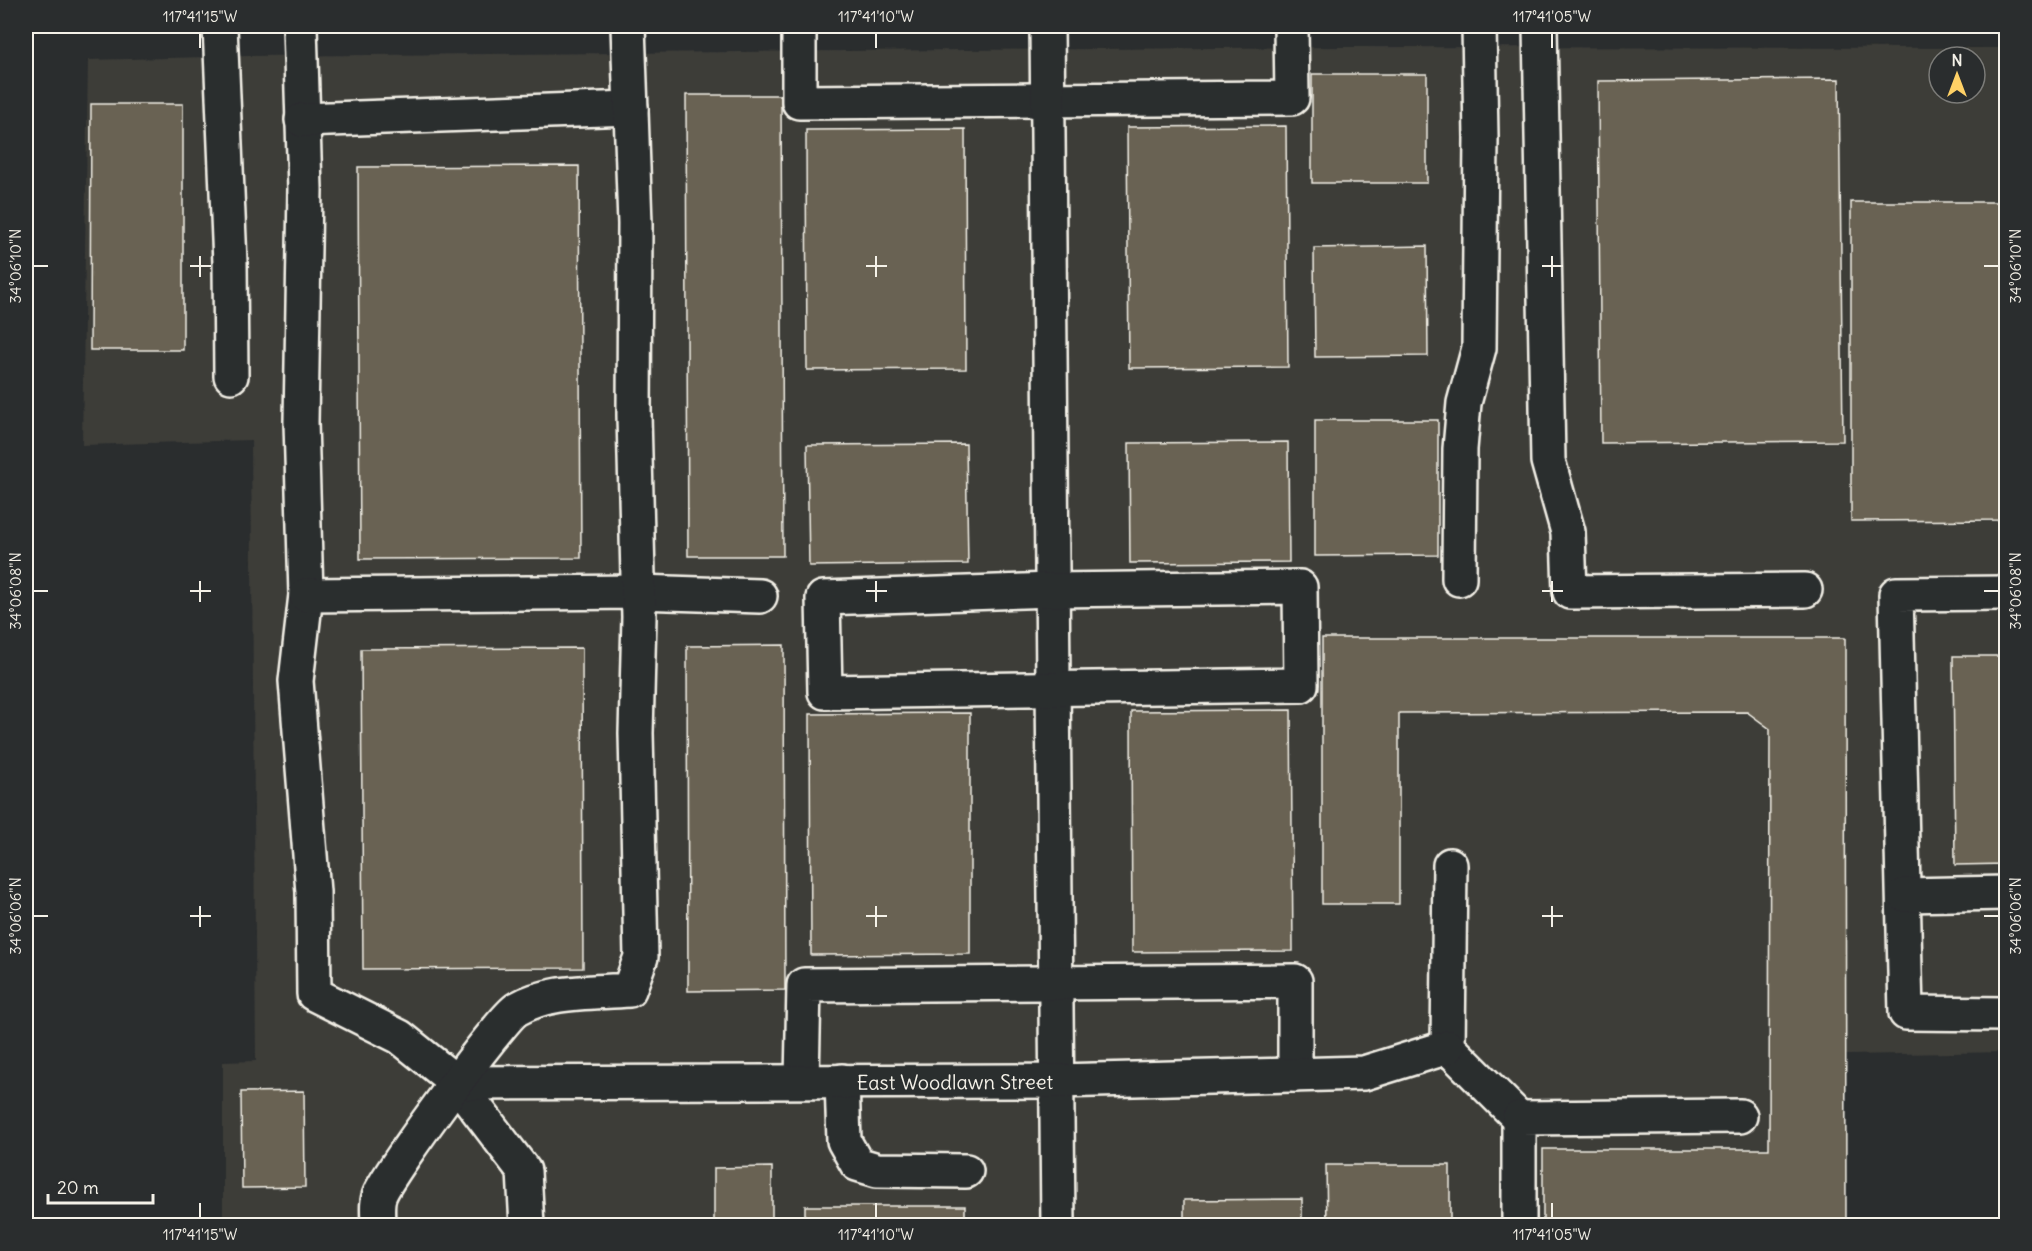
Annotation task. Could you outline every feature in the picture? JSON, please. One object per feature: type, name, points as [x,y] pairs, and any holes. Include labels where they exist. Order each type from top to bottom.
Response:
[{"type":"street","points":[[220,26],[230,263],[231,376]]},
{"type":"street","points":[[300,26],[305,189],[301,422],[306,595],[296,681],[313,892],[314,994],[400,1037],[457,1083],[524,1171],[527,1226]]},
{"type":"street","points":[[378,1226],[380,1194],[457,1083],[514,1010],[537,999],[629,990],[641,957],[636,732],[638,592],[634,415],[635,224],[628,26]]},
{"type":"street","points":[[799,26],[799,102],[1292,98],[1291,26]]},
{"type":"street","points":[[1047,26],[1058,1226]]},
{"type":"street","points":[[1459,579],[1460,449],[1464,403],[1479,348],[1481,138],[1479,26]]},
{"type":"street","points":[[1540,26],[1548,461],[1568,532],[1570,591],[1804,590]]},
{"type":"street","points":[[302,120],[631,108]]},
{"type":"street","points":[[1300,587],[1301,685],[825,692],[823,598],[1052,590],[1300,587]]},
{"type":"street","points":[[306,595],[638,592],[760,596]]},
{"type":"street","points":[[2007,593],[1896,594],[1905,895],[1906,1013],[2007,1014]]},
{"type":"street","points":[[1450,865],[1448,1047],[1519,1118],[1519,1226]]},
{"type":"street","points":[[1905,895],[2007,893]]},
{"type":"street","points":[[802,1081],[804,985],[1296,981],[1294,1075]]},
{"type":"street","name":"East Woodlawn Street","points":[[457,1083],[1057,1081],[1364,1073],[1448,1047]]},
{"type":"street","points":[[842,1081],[844,1142],[858,1164],[877,1170],[966,1171]]},
{"type":"street","points":[[1519,1118],[1740,1116]]},
{"type":"shaded area","points":[[1342,47],[1927,48],[1927,105],[1987,105],[1987,48],[2006,48],[2006,1052],[1846,1055],[1846,1225],[223,1225],[223,1062],[256,1061],[251,440],[82,445],[88,60],[248,56]]},
{"type":"building","points":[[1312,74],[1427,74],[1427,183],[1312,183]]},
{"type":"building","points":[[1839,79],[1843,441],[1601,443],[1598,81]]},
{"type":"building","points":[[686,95],[781,95],[783,556],[688,556]]},
{"type":"building","points":[[91,104],[183,104],[183,350],[90,350]]},
{"type":"building","points":[[1286,126],[1288,367],[1129,368],[1127,127]]},
{"type":"building","points":[[965,129],[966,369],[807,370],[806,130]]},
{"type":"building","points":[[579,166],[581,558],[360,559],[358,167]]},
{"type":"building","points":[[1851,202],[2006,202],[2006,520],[1851,521]]},
{"type":"building","points":[[1427,246],[1428,356],[1315,357],[1314,248]]},
{"type":"building","points":[[1315,420],[1438,420],[1438,555],[1315,556]]},
{"type":"building","points":[[1288,442],[1289,562],[1130,563],[1129,443]]},
{"type":"building","points":[[966,444],[968,564],[809,566],[807,445]]},
{"type":"building","points":[[1322,638],[1845,638],[1846,1226],[1543,1226],[1543,1149],[1769,1149],[1770,729],[1747,712],[1399,713],[1399,904],[1322,904]]},
{"type":"building","points":[[784,645],[785,990],[688,991],[687,646]]},
{"type":"building","points":[[582,648],[583,968],[363,969],[361,649]]},
{"type":"building","points":[[1953,656],[2006,656],[2006,864],[1955,865]]},
{"type":"building","points":[[1291,710],[1293,951],[1132,952],[1131,711]]},
{"type":"building","points":[[970,713],[970,954],[811,955],[810,714]]},
{"type":"building","points":[[304,1091],[305,1187],[242,1188],[241,1092]]},
{"type":"building","points":[[1326,1165],[1450,1165],[1450,1226],[1327,1226]]},
{"type":"building","points":[[772,1167],[772,1226],[714,1226],[714,1168]]},
{"type":"building","points":[[1302,1199],[1302,1226],[1184,1226],[1184,1200]]},
{"type":"building","points":[[805,1206],[965,1206],[965,1226],[805,1226]]}]
